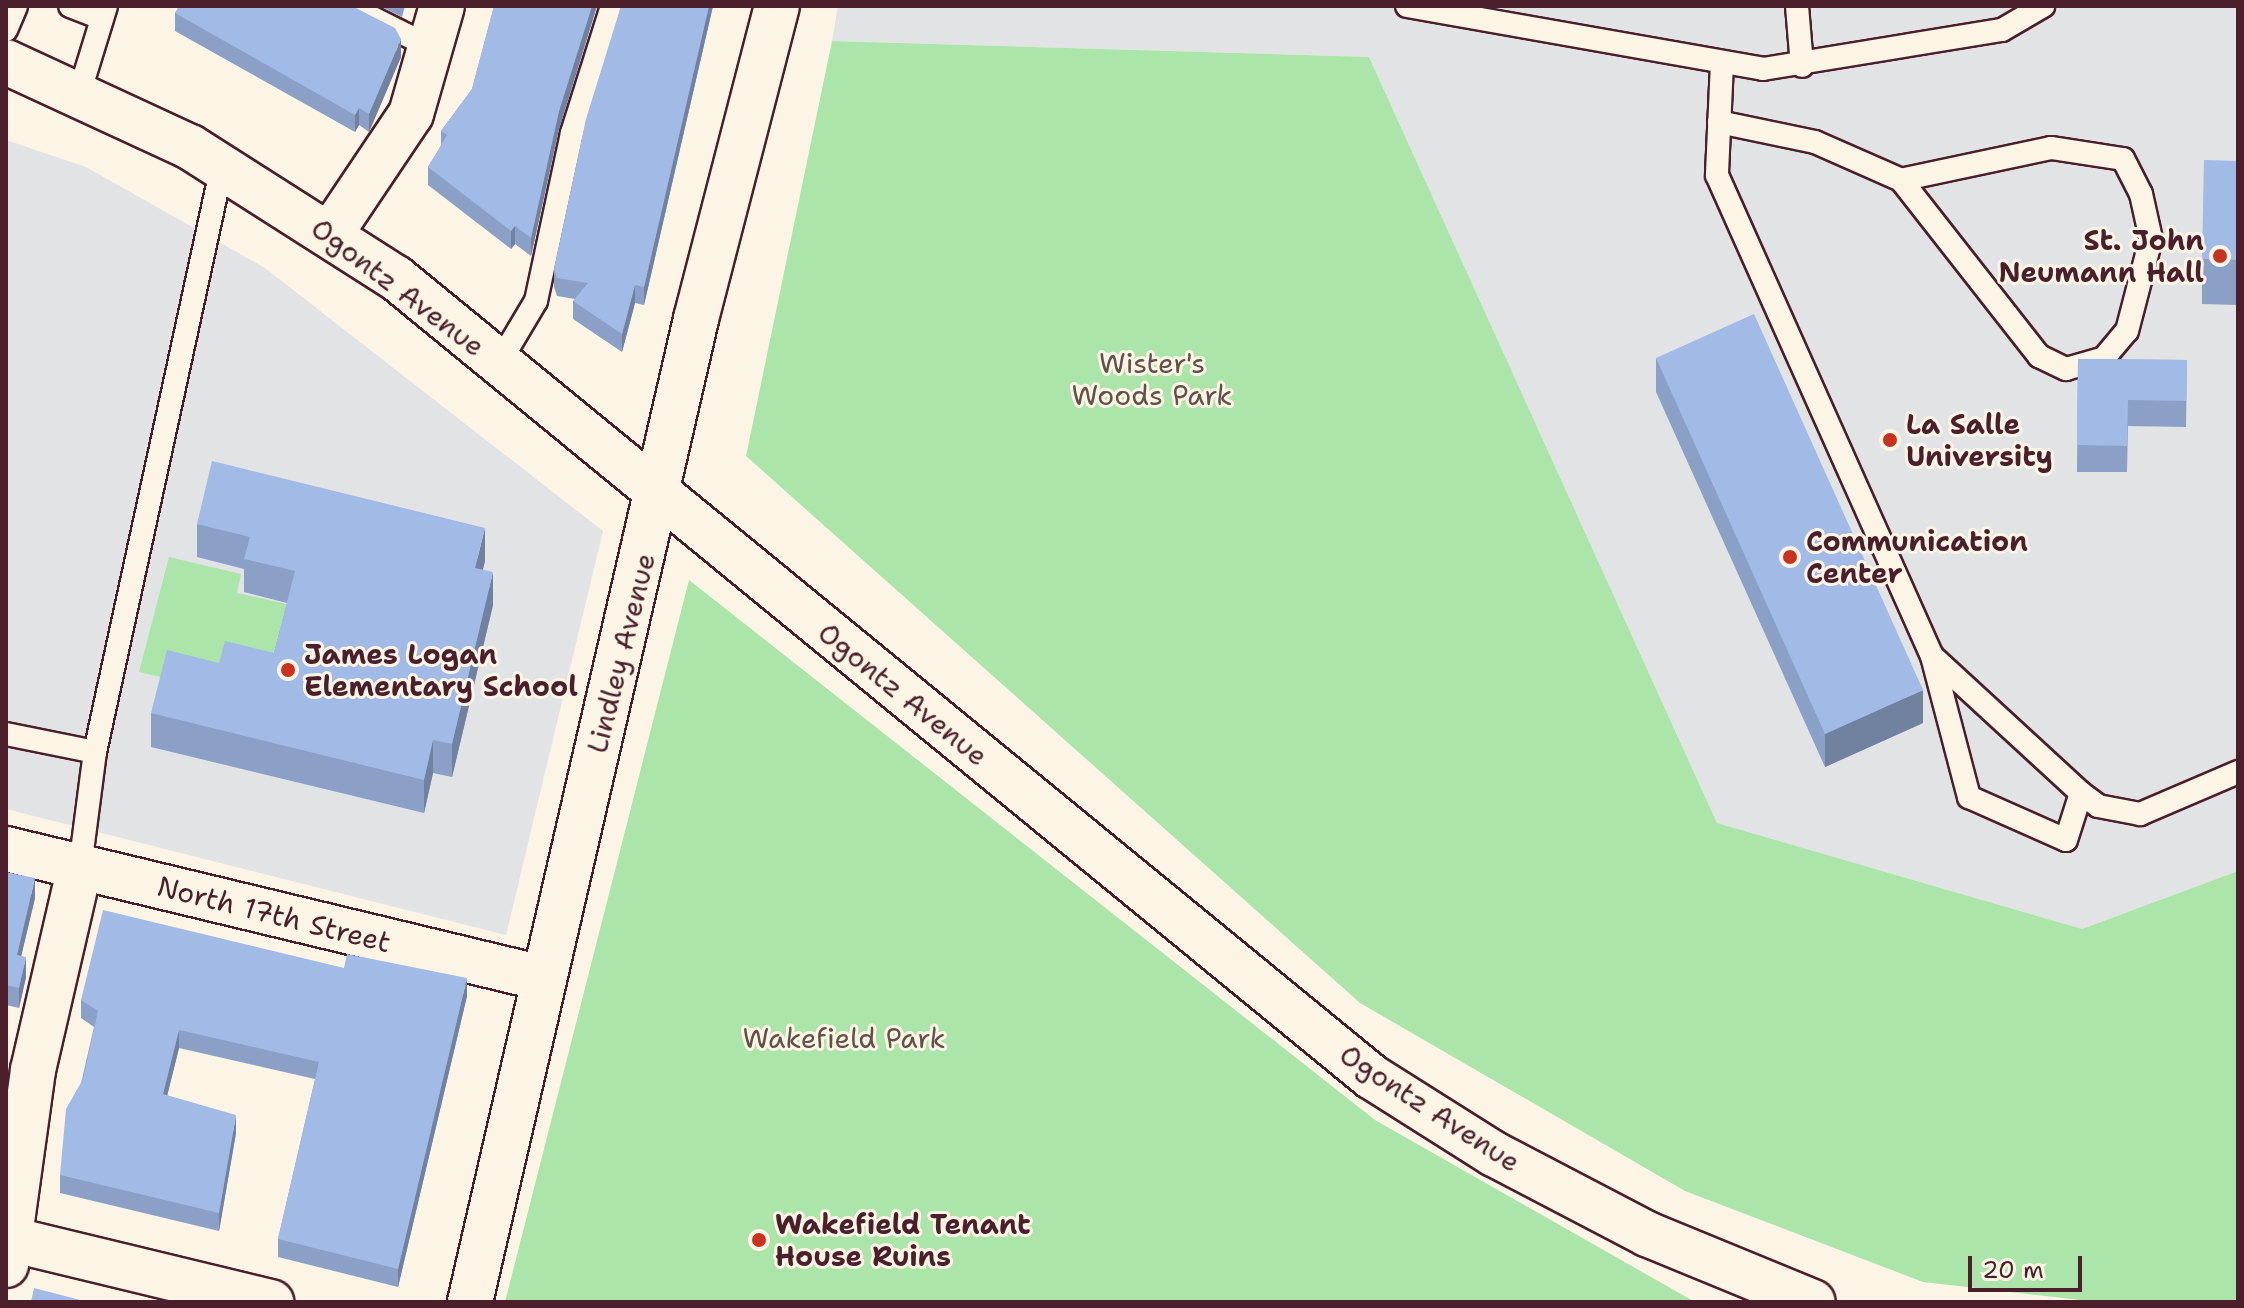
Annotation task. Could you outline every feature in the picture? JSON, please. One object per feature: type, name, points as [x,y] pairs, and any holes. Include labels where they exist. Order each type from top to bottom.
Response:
[{"type":"street","points":[[331,233],[411,114],[442,6]]},
{"type":"street","name":"Lindley Avenue","points":[[470,1302],[542,978],[777,6]]},
{"type":"street","name":"Ogontz Avenue","points":[[6,62],[79,94],[222,166],[331,233],[499,363],[1372,1077],[1494,1154],[1647,1234],[1813,1302]]},
{"type":"street","name":"North 17th Street","points":[[6,849],[542,978]]},
{"type":"street","points":[[80,867],[33,1070],[7,1248],[271,1302]]},
{"type":"lane","points":[[6,30],[16,6]]},
{"type":"lane","points":[[70,6],[104,12],[79,94]]},
{"type":"lane","points":[[349,6],[432,48]]},
{"type":"lane","points":[[499,363],[536,301],[572,133],[612,6]]},
{"type":"lane","points":[[1407,6],[1722,63],[1802,66],[2002,30],[2043,6]]},
{"type":"lane","points":[[1797,6],[1802,66]]},
{"type":"lane","points":[[1722,63],[1717,175],[1932,656],[1969,797],[2066,840],[2081,793]]},
{"type":"lane","points":[[1719,122],[1815,142],[1901,180],[2039,356],[2066,369],[2104,358],[2127,331],[2151,239],[2141,194],[2123,159],[2051,148],[1901,180]]},
{"type":"lane","points":[[80,867],[95,752],[222,166]]},
{"type":"lane","points":[[1932,656],[2098,806],[2140,814],[2238,772]]},
{"type":"lane","points":[[6,734],[95,752]]},
{"type":"shaded area","name":"La Salle University","points":[[838,6],[2238,6],[2238,871],[2082,929],[1717,823],[1369,57],[832,41]]},
{"type":"shaded area","name":"James Logan Elementary School","points":[[6,140],[86,167],[265,268],[603,531],[506,935],[6,809]]},
{"type":"green space","name":"Wister's Woods Park","points":[[832,41],[1369,57],[1717,823],[2082,929],[2238,871],[2238,1302],[2098,1302],[1923,1282],[1685,1191],[1360,1003],[746,456]]},
{"type":"green space","points":[[169,557],[241,574],[237,593],[295,606],[277,685],[216,690],[139,672]]},
{"type":"green space","name":"Wakefield Park","points":[[689,580],[1375,1120],[1695,1302],[505,1302]]},
{"type":"building","points":[[179,6],[352,6],[395,28],[401,39],[369,114],[359,108],[355,115],[175,13]]},
{"type":"building","points":[[494,6],[592,6],[559,111],[531,238],[515,226],[511,231],[428,167],[447,135],[441,131],[472,89]]},
{"type":"building","points":[[621,6],[709,6],[644,287],[635,285],[622,334],[573,301],[588,283],[557,278],[554,269],[586,119]]},
{"type":"building","points":[[2204,160],[2238,161],[2238,260],[2202,259]]},
{"type":"building","name":"Communication Center","points":[[1754,314],[1923,690],[1825,734],[1656,358]]},
{"type":"building","points":[[2078,359],[2187,360],[2186,401],[2128,400],[2127,446],[2077,445]]},
{"type":"building","points":[[212,461],[485,528],[475,568],[493,572],[452,744],[433,740],[424,780],[151,713],[167,650],[219,663],[225,641],[274,653],[295,571],[244,559],[250,537],[197,524]]},
{"type":"building","points":[[6,872],[35,878],[17,955],[26,957],[19,988],[6,985]]},
{"type":"building","points":[[103,910],[344,968],[347,954],[467,978],[398,1269],[278,1239],[319,1062],[179,1030],[163,1094],[236,1115],[219,1213],[60,1175],[66,1109],[83,1079],[98,1011],[81,1000]]},
{"type":"building","points":[[34,1288],[88,1302],[31,1302]]},
{"type":"place","name":"St. John Neumann Hall","points":[[2220,256]]},
{"type":"place","name":"La Salle University","points":[[1890,440]]},
{"type":"place","name":"Communication Center","points":[[1790,557]]},
{"type":"place","name":"James Logan Elementary School","points":[[288,670]]},
{"type":"place","name":"Wakefield Tenant House Ruins","points":[[759,1240]]}]
